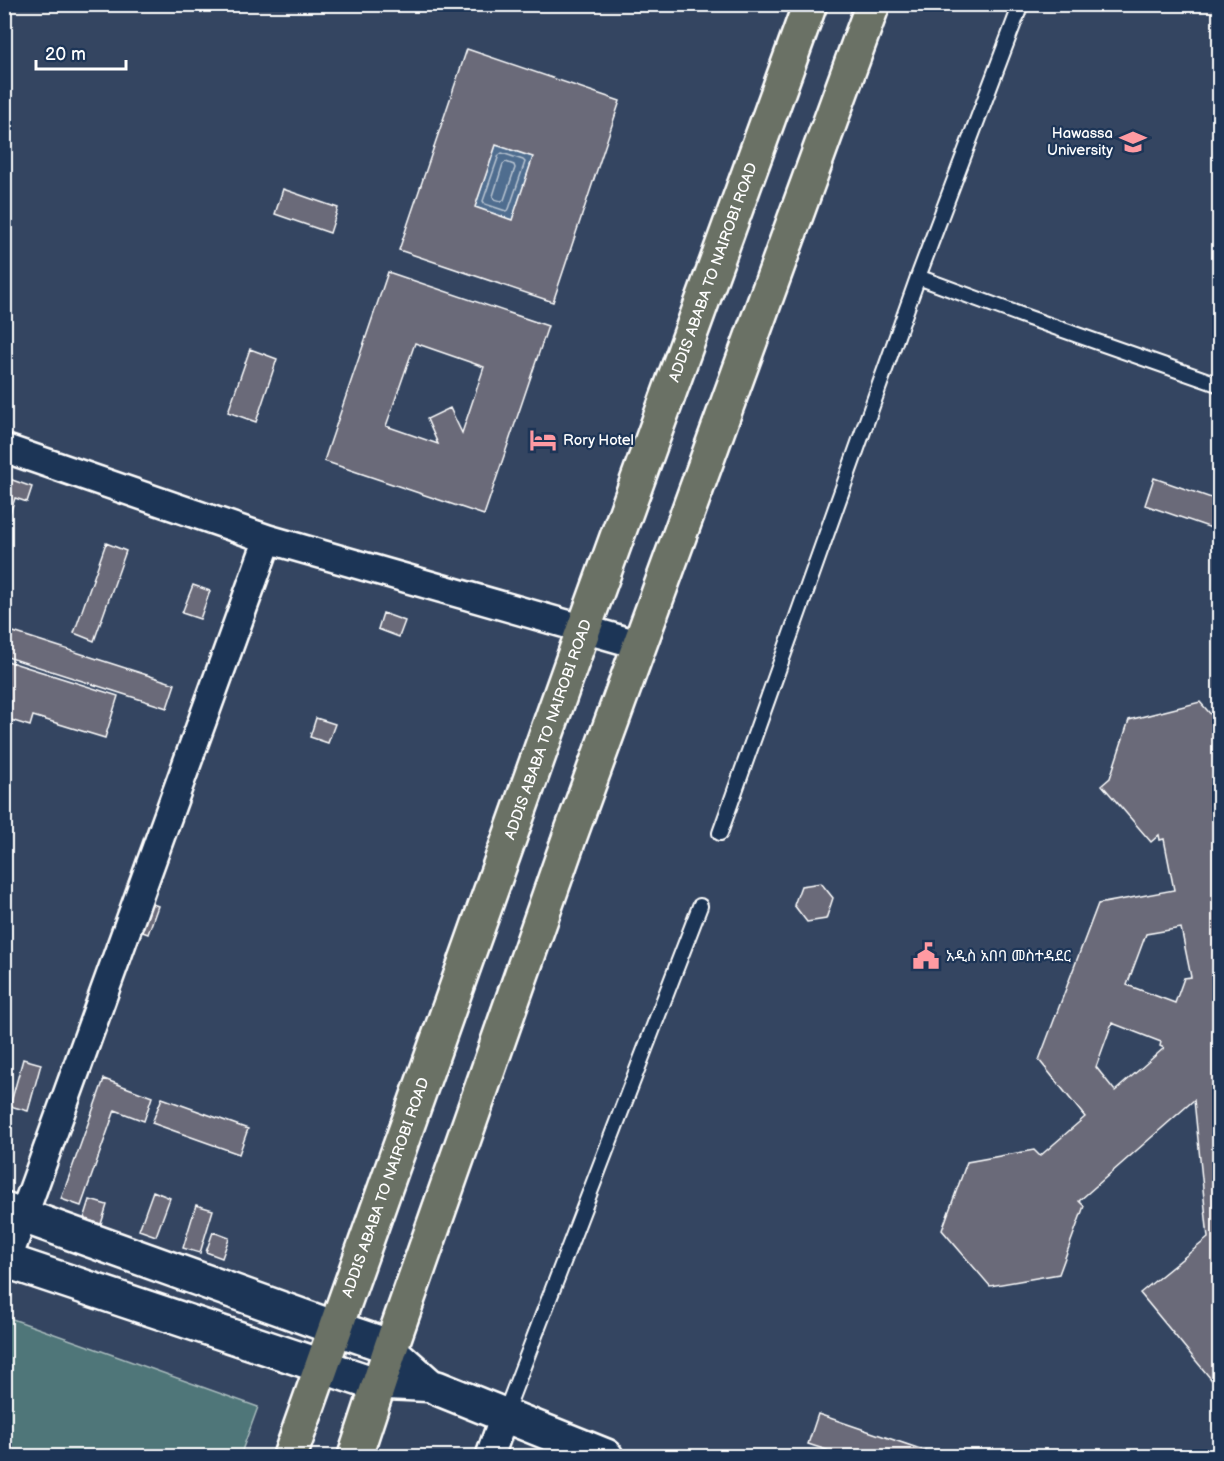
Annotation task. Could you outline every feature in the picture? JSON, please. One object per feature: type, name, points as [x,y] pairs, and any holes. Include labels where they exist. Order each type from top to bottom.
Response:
[{"type":"highway","name":"ADDIS ABABA TO NAIROBI ROAD","points":[[290,1456],[584,628],[810,4]]},
{"type":"highway","points":[[354,1456],[570,836],[873,4]]},
{"type":"street","points":[[4,448],[268,539],[640,645]]},
{"type":"street","points":[[268,539],[14,1213],[6,1261],[378,1385],[437,1388]]},
{"type":"street","points":[[14,1213],[391,1347],[437,1388],[606,1456]]},
{"type":"street","points":[[490,1456],[504,1416]]},
{"type":"lane","points":[[720,833],[918,277],[1021,4]]},
{"type":"lane","points":[[918,277],[1220,385]]},
{"type":"lane","points":[[504,1416],[700,906]]},
{"type":"green space","points":[[4,1316],[258,1407],[240,1456],[5,1456]]},
{"type":"water","points":[[496,145],[533,157],[512,220],[475,207]]},
{"type":"building","points":[[467,49],[620,101],[553,302],[399,250]],"holes":[[[496,145],[533,157],[512,220],[475,207]]]},
{"type":"building","points":[[283,189],[338,208],[330,233],[275,214]]},
{"type":"building","points":[[388,272],[548,326],[484,515],[324,461]],"holes":[[[415,343],[484,367],[462,433],[450,408],[427,419],[438,444],[386,426]]]},
{"type":"building","points":[[250,349],[277,359],[256,422],[228,412]]},
{"type":"building","points":[[4,477],[32,487],[27,502],[15,498],[5,529]]},
{"type":"building","points":[[1154,478],[1220,501],[1220,531],[1145,505]]},
{"type":"building","points":[[106,543],[126,551],[94,641],[74,633]]},
{"type":"building","points":[[193,585],[210,591],[200,619],[182,613]]},
{"type":"building","points":[[383,613],[405,621],[399,637],[378,629]]},
{"type":"building","points":[[4,629],[175,684],[167,708],[4,656]]},
{"type":"building","points":[[4,660],[118,696],[105,738],[33,716],[30,726],[4,718]]},
{"type":"building","points":[[1200,702],[1220,725],[1220,824],[1217,826],[1220,836],[1220,1390],[1140,1293],[1208,1238],[1194,1100],[1079,1201],[1084,1206],[1059,1274],[990,1286],[942,1230],[967,1162],[1034,1150],[1040,1156],[1085,1117],[1039,1060],[1098,904],[1174,890],[1164,839],[1160,840],[1159,835],[1151,842],[1102,785],[1110,778],[1129,720]],"holes":[[[1181,928],[1191,977],[1184,978],[1175,1003],[1127,985],[1146,934]],[[1112,1023],[1161,1042],[1160,1046],[1164,1048],[1115,1091],[1096,1067]]]},
{"type":"building","points":[[316,718],[335,724],[328,743],[310,737]]},
{"type":"building","points":[[821,883],[833,898],[826,919],[807,922],[794,905],[801,886]]},
{"type":"building","points":[[142,900],[158,906],[148,934],[132,928]]},
{"type":"building","points":[[23,1059],[41,1064],[28,1111],[10,1106]]},
{"type":"building","points":[[104,1079],[152,1097],[144,1121],[115,1110],[81,1206],[61,1199]]},
{"type":"building","points":[[162,1098],[248,1129],[239,1154],[152,1123]]},
{"type":"building","points":[[153,1191],[170,1198],[156,1236],[139,1230]]},
{"type":"building","points":[[90,1200],[107,1205],[101,1224],[84,1219]]},
{"type":"building","points":[[196,1205],[213,1210],[200,1253],[183,1248]]},
{"type":"building","points":[[213,1232],[229,1238],[222,1258],[206,1252]]},
{"type":"building","points":[[818,1414],[941,1456],[845,1456],[808,1444]]},
{"type":"place","name":"Hawassa University","points":[[1133,142]]},
{"type":"place","name":"Rory Hotel","points":[[543,440]]},
{"type":"place","name":"አዲስ አበባ መስተዳደር","points":[[926,956]]}]
